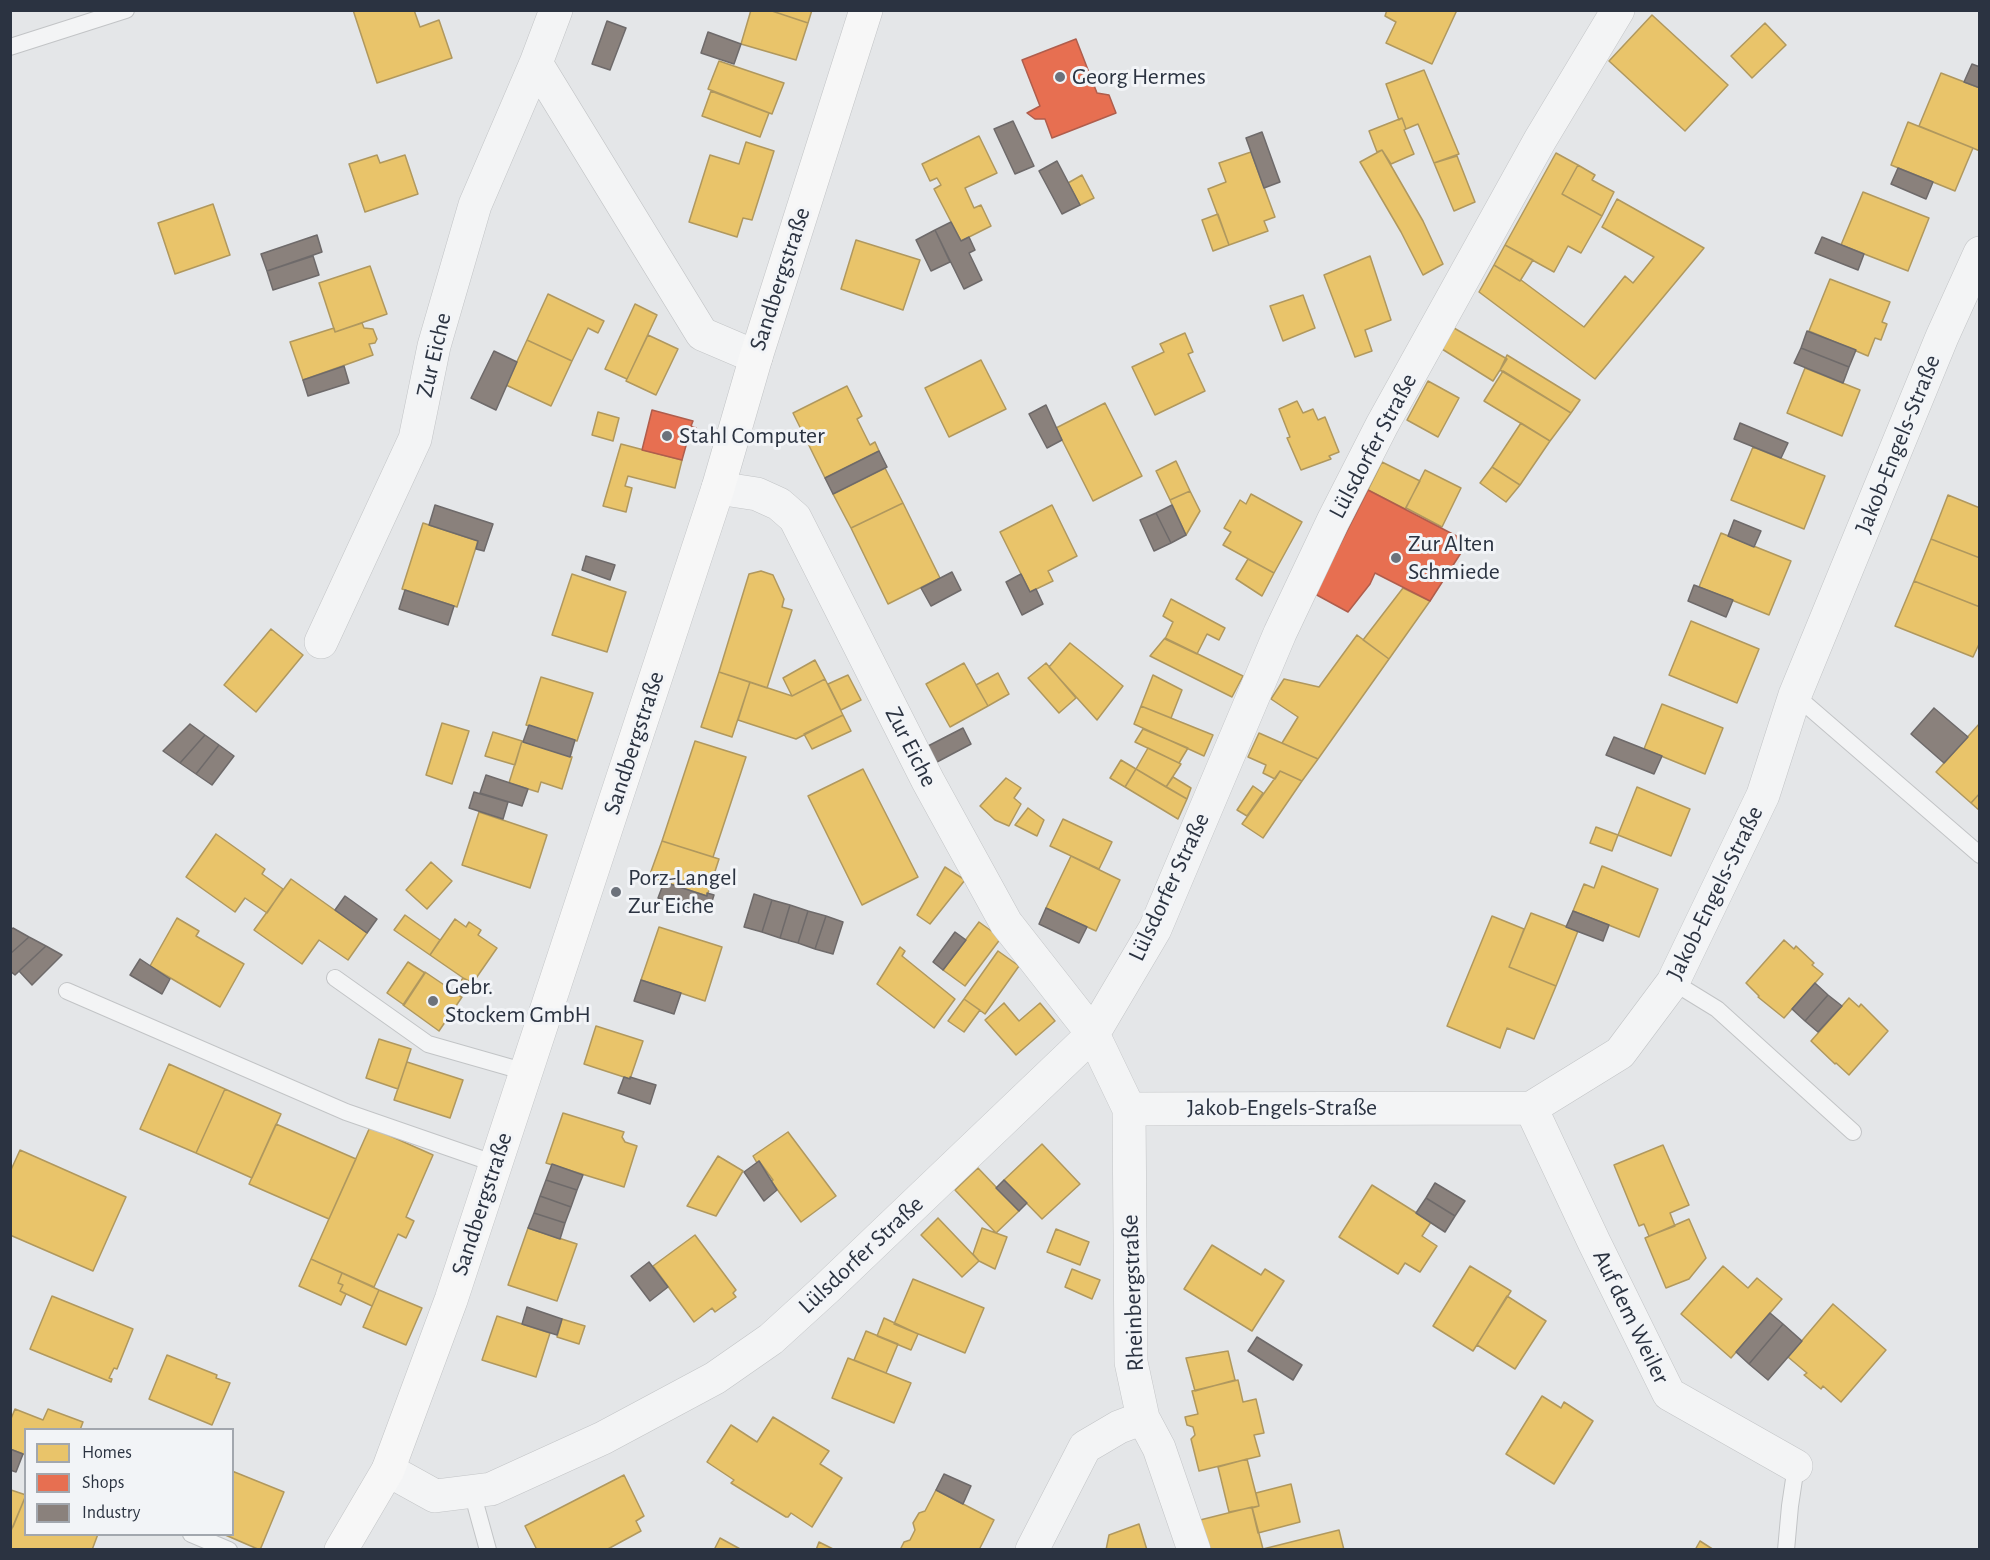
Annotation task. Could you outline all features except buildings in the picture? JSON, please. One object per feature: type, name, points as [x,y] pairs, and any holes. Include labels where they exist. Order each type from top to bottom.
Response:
[{"type":"street","name":"Zur Eiche","points":[[321,642],[415,439],[434,346],[475,205],[536,63],[556,10]]},
{"type":"street","name":"Sandbergstraße","points":[[388,1470],[450,1300],[496,1164],[718,488],[756,357],[866,10]]},
{"type":"street","name":"Lülsdorfer Straße","points":[[388,1470],[435,1496],[491,1489],[603,1438],[715,1378],[771,1339],[1093,1034],[1155,929],[1280,633],[1382,425],[1539,140],[1618,10]]},
{"type":"street","points":[[536,63],[702,334],[756,357]]},
{"type":"street","name":"Jakob-Engels-Straße","points":[[1129,1108],[1531,1108],[1620,1053],[1673,982],[1763,795],[1796,695],[1942,337],[1980,254]]},
{"type":"street","name":"Zur Eiche","points":[[718,488],[757,494],[778,504],[795,518],[928,781],[1006,923],[1093,1034]]},
{"type":"street","name":"Rheinbergstraße","points":[[1093,1034],[1129,1108],[1131,1362],[1143,1418],[1159,1448],[1194,1550]]},
{"type":"street","name":"Auf dem Weiler","points":[[1531,1108],[1669,1394],[1796,1466]]},
{"type":"street","points":[[1032,1550],[1085,1447],[1119,1427],[1143,1418]]},
{"type":"street","points":[[340,1550],[388,1470]]},
{"type":"lane","points":[[10,47],[126,10]]},
{"type":"lane","points":[[1796,695],[1980,855]]},
{"type":"lane","points":[[335,978],[428,1044],[526,1072]]},
{"type":"lane","points":[[1673,982],[1717,1009],[1853,1132]]},
{"type":"lane","points":[[67,991],[346,1112],[496,1164]]},
{"type":"lane","points":[[1786,1550],[1796,1466]]},
{"type":"lane","points":[[472,1492],[488,1550]]},
{"type":"lane","points":[[196,1536],[229,1550]]},
{"type":"place","name":"Georg Hermes","points":[[1060,77]]},
{"type":"place","name":"Stahl Computer","points":[[667,436]]},
{"type":"place","name":"Zur Alten Schmiede","points":[[1396,558]]},
{"type":"place","name":"Porz-Langel Zur Eiche","points":[[616,892]]},
{"type":"place","name":"Gebr. Stockem GmbH","points":[[433,1001]]}]
